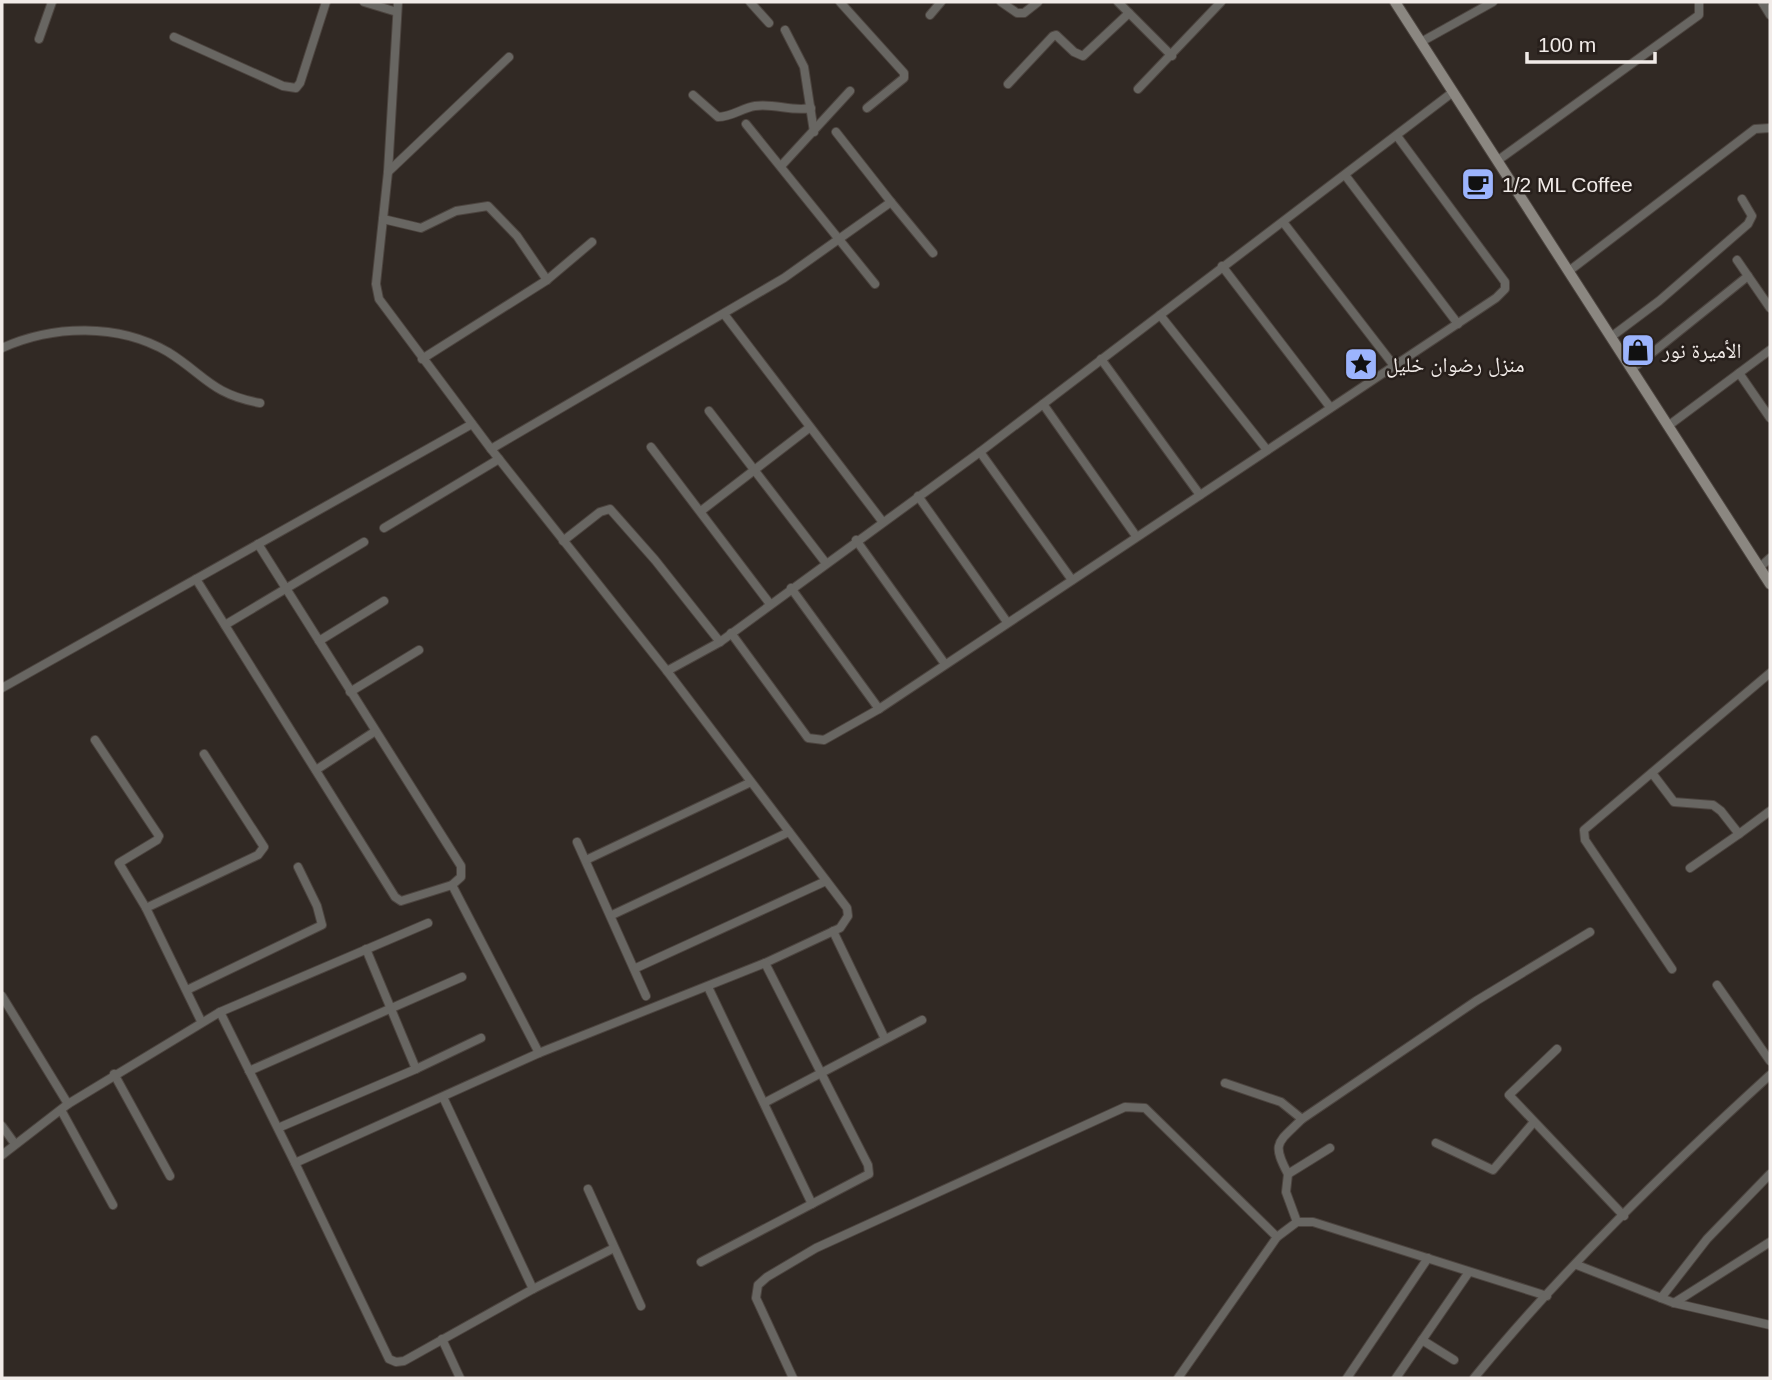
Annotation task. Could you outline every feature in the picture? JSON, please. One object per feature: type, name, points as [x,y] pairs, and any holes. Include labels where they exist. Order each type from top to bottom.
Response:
[{"type":"main road","points":[[1400,4],[1421,42],[1497,161],[1770,583]]},
{"type":"street","points":[[39,39],[52,2]]},
{"type":"street","points":[[174,37],[283,86],[296,88],[300,83],[326,2]]},
{"type":"street","points":[[364,2],[397,12]]},
{"type":"street","points":[[295,1163],[539,1053],[765,963],[833,931],[846,920],[848,912],[667,671],[491,449],[379,299],[376,284],[388,172],[398,2]]},
{"type":"street","points":[[750,2],[769,23]]},
{"type":"street","points":[[840,2],[904,74],[904,78],[867,108]]},
{"type":"street","points":[[930,15],[941,2]]},
{"type":"street","points":[[1001,2],[1017,13],[1024,13],[1038,2]]},
{"type":"street","points":[[1118,2],[1172,56]]},
{"type":"street","points":[[1139,89],[1221,2]]},
{"type":"street","points":[[1421,42],[1493,2]]},
{"type":"street","points":[[1497,161],[1699,15],[1699,2]]},
{"type":"street","points":[[1762,2],[1770,15]]},
{"type":"street","points":[[1008,84],[1053,36],[1056,35],[1074,52],[1083,56],[1129,13]]},
{"type":"street","points":[[785,30],[804,67],[814,132]]},
{"type":"street","points":[[388,172],[509,57]]},
{"type":"street","points":[[780,166],[850,91]]},
{"type":"street","points":[[667,671],[720,642],[825,562],[980,452],[1453,92]]},
{"type":"street","points":[[693,95],[718,117],[729,117],[752,106],[774,105],[798,111],[811,108]]},
{"type":"street","points":[[746,124],[875,284]]},
{"type":"street","points":[[1569,271],[1755,130],[1770,128]]},
{"type":"street","points":[[836,132],[933,253]]},
{"type":"street","points":[[730,633],[808,738],[824,740],[879,709],[1330,407],[1395,367],[1502,293],[1505,282],[1397,136]]},
{"type":"street","points":[[1345,175],[1458,324]]},
{"type":"street","points":[[1611,337],[1659,301],[1748,224],[1752,216],[1742,199]]},
{"type":"street","points":[[491,449],[784,278],[891,202]]},
{"type":"street","points":[[383,219],[421,228],[456,211],[488,206],[517,236],[547,280]]},
{"type":"street","points":[[1283,222],[1395,367]]},
{"type":"street","points":[[422,359],[547,280],[592,242]]},
{"type":"street","points":[[1737,260],[1770,308]]},
{"type":"street","points":[[1222,266],[1330,407]]},
{"type":"street","points":[[1632,369],[1748,276]]},
{"type":"street","points":[[724,314],[883,521]]},
{"type":"street","points":[[1160,315],[1267,450]]},
{"type":"street","points":[[2,348],[35,336],[70,331],[119,334],[169,353],[217,389],[240,399],[260,403]]},
{"type":"street","points":[[1668,426],[1770,350]]},
{"type":"street","points":[[1101,359],[1200,495]]},
{"type":"street","points":[[1739,373],[1770,418]]},
{"type":"street","points":[[1043,404],[1136,536]]},
{"type":"street","points":[[709,411],[825,562]]},
{"type":"street","points":[[2,688],[472,424]]},
{"type":"street","points":[[701,512],[809,428]]},
{"type":"street","points":[[651,447],[770,604]]},
{"type":"street","points":[[980,452],[1072,580]]},
{"type":"street","points":[[384,527],[499,459]]},
{"type":"street","points":[[918,496],[1007,622]]},
{"type":"street","points":[[563,541],[600,512],[610,509],[655,560],[720,642]]},
{"type":"street","points":[[856,540],[945,664]]},
{"type":"street","points":[[225,625],[364,542]]},
{"type":"street","points":[[196,579],[395,897],[401,901],[452,885],[461,877],[461,866],[374,732],[258,544]]},
{"type":"street","points":[[1759,568],[1770,558]]},
{"type":"street","points":[[791,588],[879,709]]},
{"type":"street","points":[[318,641],[384,601]]},
{"type":"street","points":[[350,692],[419,650]]},
{"type":"street","points":[[1672,969],[1583,835],[1584,830],[1770,673]]},
{"type":"street","points":[[316,770],[374,732]]},
{"type":"street","points":[[95,740],[159,836],[157,840],[119,863],[146,908],[201,1021]]},
{"type":"street","points":[[146,908],[263,852],[263,843],[204,754]]},
{"type":"street","points":[[1652,773],[1674,802],[1713,805],[1739,834]]},
{"type":"street","points":[[586,860],[750,783]]},
{"type":"street","points":[[1690,868],[1770,811]]},
{"type":"street","points":[[612,915],[789,832]]},
{"type":"street","points":[[577,842],[636,968],[646,996]]},
{"type":"street","points":[[187,990],[322,925],[317,906],[298,867]]},
{"type":"street","points":[[636,968],[826,881]]},
{"type":"street","points":[[452,885],[539,1053]]},
{"type":"street","points":[[2,1155],[64,1107],[201,1021],[428,923]]},
{"type":"street","points":[[833,931],[885,1039]]},
{"type":"street","points":[[1297,1222],[1286,1192],[1288,1174],[1276,1152],[1277,1144],[1302,1119],[1476,1001],[1590,932]]},
{"type":"street","points":[[366,949],[416,1069]]},
{"type":"street","points":[[701,1262],[865,1178],[870,1169],[765,963]]},
{"type":"street","points":[[249,1071],[462,977]]},
{"type":"street","points":[[1717,985],[1770,1061]]},
{"type":"street","points":[[708,987],[812,1204]]},
{"type":"street","points":[[2,996],[64,1107],[113,1205]]},
{"type":"street","points":[[220,1012],[389,1359],[396,1362],[404,1360],[614,1248]]},
{"type":"street","points":[[764,1103],[922,1020]]},
{"type":"street","points":[[278,1128],[481,1038]]},
{"type":"street","points":[[1557,1049],[1509,1092],[1511,1098],[1624,1216]]},
{"type":"street","points":[[114,1074],[170,1176]]},
{"type":"street","points":[[1474,1378],[1547,1296],[1688,1150],[1770,1075]]},
{"type":"street","points":[[1225,1083],[1281,1102],[1302,1119]]},
{"type":"street","points":[[443,1097],[533,1289]]},
{"type":"street","points":[[793,1378],[756,1298],[758,1285],[816,1248],[1125,1107],[1145,1108],[1277,1237]]},
{"type":"street","points":[[1436,1143],[1493,1170],[1534,1123]]},
{"type":"street","points":[[2,1126],[15,1144]]},
{"type":"street","points":[[1288,1174],[1330,1148]]},
{"type":"street","points":[[1661,1297],[1707,1239],[1770,1174]]},
{"type":"street","points":[[588,1189],[640,1306]]},
{"type":"street","points":[[1178,1378],[1277,1237],[1297,1222],[1313,1222],[1547,1296]]},
{"type":"street","points":[[1674,1303],[1770,1242]]},
{"type":"street","points":[[1347,1378],[1428,1258]]},
{"type":"street","points":[[1577,1265],[1674,1303],[1770,1325]]},
{"type":"street","points":[[1396,1378],[1469,1272]]},
{"type":"street","points":[[442,1339],[460,1378]]},
{"type":"street","points":[[1422,1340],[1454,1360]]},
{"type":"place","name":"1/2 ML Coffee","points":[[1478,184]]},
{"type":"place","name":"الأميرة نور","points":[[1638,350]]},
{"type":"place","name":"منزل رضوان خليل","points":[[1361,364]]}]
